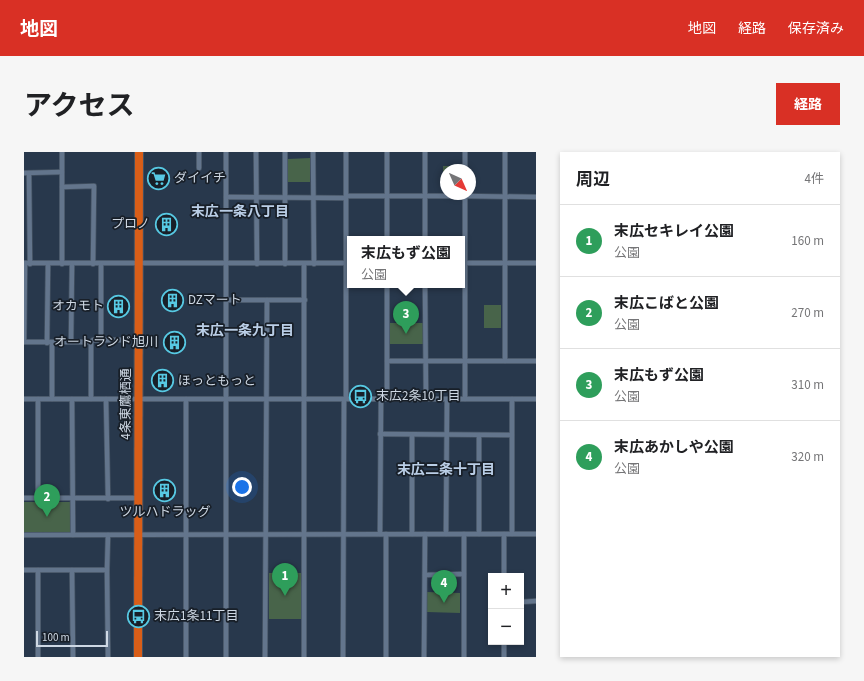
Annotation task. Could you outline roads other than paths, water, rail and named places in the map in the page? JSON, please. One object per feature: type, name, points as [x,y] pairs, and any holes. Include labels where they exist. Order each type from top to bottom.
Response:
[{"type":"highway","name":"4条東鷹栖通","points":[[138,657],[139,152]]},
{"type":"street","points":[[62,152],[62,264]]},
{"type":"street","points":[[199,152],[199,168]]},
{"type":"street","points":[[226,152],[226,657]]},
{"type":"street","points":[[256,152],[257,264]]},
{"type":"street","points":[[285,152],[285,264]]},
{"type":"street","points":[[313,152],[314,264]]},
{"type":"street","points":[[346,152],[347,236]]},
{"type":"street","points":[[387,152],[387,236]]},
{"type":"street","points":[[425,152],[425,236]]},
{"type":"street","points":[[465,152],[465,164]]},
{"type":"street","points":[[505,152],[505,361]]},
{"type":"street","points":[[62,172],[26,173],[24,342],[50,343],[91,342],[93,340],[128,340]]},
{"type":"street","points":[[62,187],[94,186],[93,264]]},
{"type":"street","points":[[476,195],[536,197]]},
{"type":"street","points":[[226,197],[314,198],[440,196]]},
{"type":"street","points":[[464,236],[465,200]]},
{"type":"street","points":[[26,264],[347,263]]},
{"type":"street","points":[[465,263],[536,263]]},
{"type":"street","points":[[48,264],[52,399]]},
{"type":"street","points":[[71,342],[72,264]]},
{"type":"street","points":[[101,264],[101,340]]},
{"type":"street","points":[[304,264],[304,657]]},
{"type":"street","points":[[344,657],[345,399],[347,288]]},
{"type":"street","points":[[387,288],[387,399]]},
{"type":"street","points":[[425,288],[426,399]]},
{"type":"street","points":[[464,288],[465,399]]},
{"type":"street","points":[[226,300],[305,300]]},
{"type":"street","points":[[266,300],[266,657]]},
{"type":"street","points":[[91,342],[91,399]]},
{"type":"street","points":[[387,361],[536,361]]},
{"type":"street","points":[[24,399],[536,400]]},
{"type":"street","points":[[38,399],[38,498]]},
{"type":"street","points":[[72,399],[73,535]]},
{"type":"street","points":[[106,399],[108,499]]},
{"type":"street","points":[[186,399],[186,657]]},
{"type":"street","points":[[380,534],[381,399]]},
{"type":"street","points":[[446,534],[447,399]]},
{"type":"street","points":[[512,399],[512,534]]},
{"type":"street","points":[[380,434],[512,435]]},
{"type":"street","points":[[412,435],[412,534]]},
{"type":"street","points":[[479,435],[479,534]]},
{"type":"street","points":[[24,498],[138,498]]},
{"type":"street","points":[[386,534],[386,657]]},
{"type":"street","points":[[424,657],[425,534]]},
{"type":"street","points":[[464,534],[464,657]]},
{"type":"street","points":[[504,534],[504,573]]},
{"type":"street","points":[[24,535],[536,534]]},
{"type":"street","points":[[108,535],[108,657]]},
{"type":"street","points":[[24,570],[107,570]]},
{"type":"street","points":[[38,570],[38,657]]},
{"type":"street","points":[[72,570],[73,657]]},
{"type":"street","points":[[425,575],[464,574]]},
{"type":"street","points":[[524,602],[536,601]]},
{"type":"street","points":[[504,645],[504,657]]},
{"type":"place","name":"ダイイチ","points":[[158,178]]},
{"type":"place","name":"プロノ","points":[[166,224]]},
{"type":"place","name":"DZマート","points":[[172,300]]},
{"type":"place","name":"オカモト","points":[[119,306]]},
{"type":"place","name":"末広もず公園","points":[[406,334]]},
{"type":"place","name":"オートランド旭川","points":[[174,342]]},
{"type":"place","name":"ほっともっと","points":[[162,381]]},
{"type":"place","name":"末広2条10丁目","points":[[361,396]]},
{"type":"place","name":"ツルハドラッグ","points":[[165,490]]},
{"type":"place","name":"末広こばと公園","points":[[47,517]]},
{"type":"place","name":"末広セキレイ公園","points":[[285,596]]},
{"type":"place","name":"末広あかしや公園","points":[[444,603]]},
{"type":"place","name":"末広1条11丁目","points":[[138,616]]},
{"type":"district","name":"末広一条八丁目","points":[[240,212]]},
{"type":"district","name":"末広一条九丁目","points":[[245,331]]},
{"type":"district","name":"末広二条十丁目","points":[[446,470]]}]
